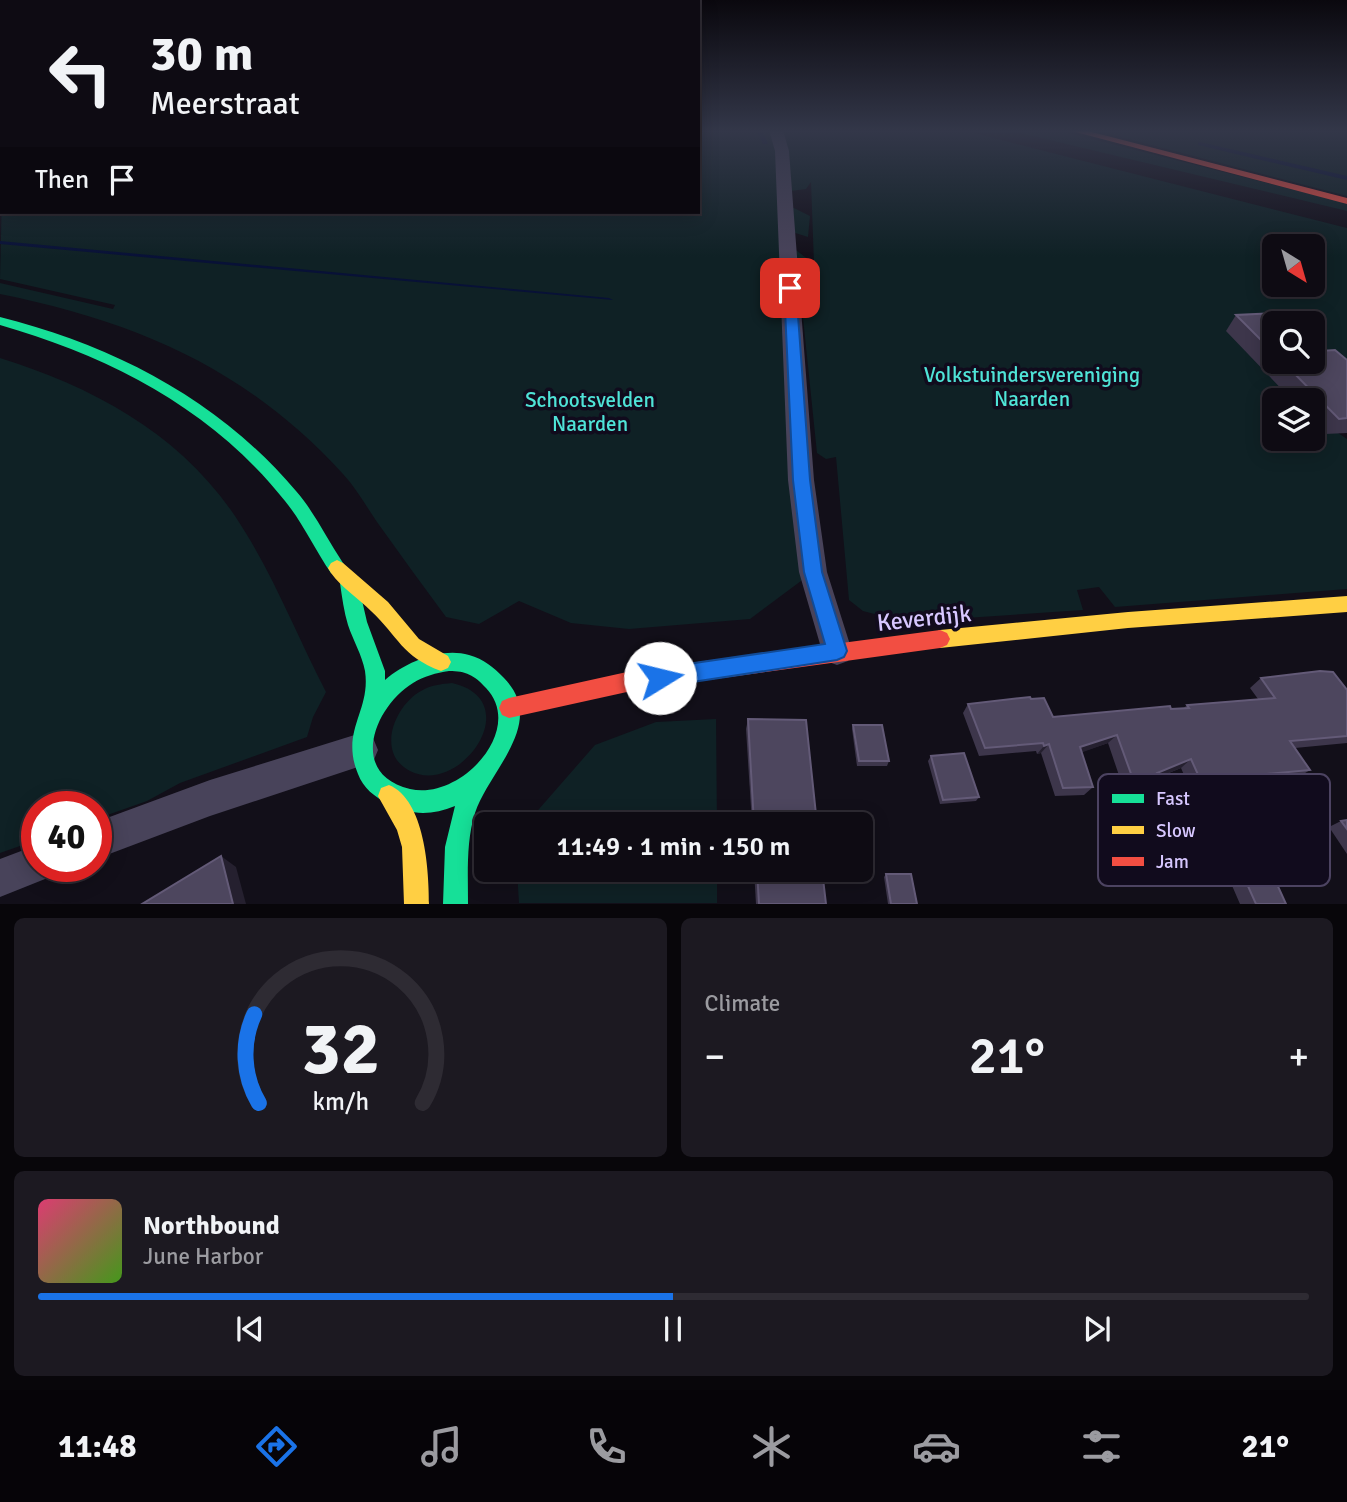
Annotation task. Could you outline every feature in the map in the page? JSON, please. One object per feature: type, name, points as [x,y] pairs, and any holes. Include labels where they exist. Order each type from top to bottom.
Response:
[{"type":"street","points":[[783,172],[801,480],[813,572],[837,651]]},
{"type":"street","points":[[1236,172],[1347,201]]},
{"type":"street","points":[[0,321],[99,351],[162,382],[209,414],[257,457],[292,497],[349,583],[382,608],[408,647],[441,662]]},
{"type":"street","points":[[349,583],[357,624],[376,666],[379,686],[364,728],[361,750],[365,768],[374,784],[389,796],[406,818],[415,839],[418,858],[416,904]]},
{"type":"street","name":"Keverdijk","points":[[509,708],[644,680],[837,651],[1113,620],[1347,604]]},
{"type":"street","points":[[373,707],[383,694],[403,677],[425,666],[441,662],[465,662],[486,671],[502,686],[509,708],[508,733],[498,757],[479,779],[458,794],[434,802],[410,803],[389,796]]},
{"type":"street","points":[[112,835],[210,798],[361,750]]},
{"type":"street","points":[[455,904],[461,827],[466,805],[479,779]]},
{"type":"street","points":[[0,878],[21,870]]},
{"type":"green space","name":"Schootsvelden Naarden","points":[[700,172],[778,172],[781,207],[794,208],[810,216],[808,237],[783,229],[805,578],[750,619],[629,629],[571,623],[519,601],[479,624],[446,617],[348,479],[306,437],[268,406],[229,378],[187,355],[98,319],[0,294],[0,283],[113,309],[115,305],[0,279],[2,214],[700,214]]},
{"type":"green space","name":"Volkstuindersvereniging Naarden","points":[[790,172],[1128,172],[1347,228],[1347,379],[1325,363],[1325,311],[1262,311],[1262,331],[1242,343],[1262,364],[1262,374],[1271,374],[1285,388],[1262,388],[1262,451],[1325,451],[1325,424],[1347,439],[1347,589],[1115,607],[1099,587],[1077,590],[1083,610],[905,622],[863,611],[849,600],[836,457],[826,459],[817,453],[796,250],[814,264],[811,182],[806,189],[791,191]]},
{"type":"green space","points":[[1185,172],[1224,172],[1347,203],[1347,211]]},
{"type":"green space","points":[[1256,172],[1347,172],[1347,196]]},
{"type":"green space","points":[[0,358],[68,383],[100,399],[161,437],[188,460],[213,487],[248,537],[326,692],[313,717],[307,737],[180,783],[147,801],[112,813],[112,791],[21,791],[21,846],[0,853]]},
{"type":"green space","points":[[452,683],[474,693],[485,708],[486,725],[479,743],[466,759],[449,771],[430,775],[410,771],[399,763],[393,753],[391,741],[397,718],[403,707],[421,691]]},
{"type":"green space","points":[[716,719],[717,812],[536,812],[595,745],[656,722]]},
{"type":"green space","points":[[518,882],[717,882],[717,903],[519,903]]},
{"type":"water","points":[[0,241],[609,298],[613,300],[0,244]]},
{"type":"building","points":[[1262,314],[1262,341],[1236,315]]},
{"type":"building","points":[[1335,350],[1347,360],[1347,418],[1339,419],[1325,405],[1325,388],[1309,388],[1295,374],[1325,374],[1325,351]]},
{"type":"building","points":[[1333,672],[1347,690],[1347,736],[1290,741],[1310,770],[1266,774],[1198,774],[1191,759],[1157,774],[1131,774],[1117,735],[1080,747],[1093,787],[1063,788],[1049,744],[985,748],[968,704],[1044,698],[1053,717],[1170,706],[1171,709],[1189,708],[1187,705],[1275,698],[1261,678]]},
{"type":"building","points":[[748,719],[806,720],[816,812],[753,812]]},
{"type":"building","points":[[853,725],[882,725],[889,761],[859,761]]},
{"type":"building","points":[[964,753],[979,797],[943,800],[931,756]]},
{"type":"building","points":[[221,856],[233,904],[142,904]]},
{"type":"building","points":[[886,874],[911,874],[917,904],[891,904]]},
{"type":"building","points":[[758,882],[823,882],[826,904],[759,904]]},
{"type":"building","points":[[1248,886],[1278,886],[1286,904],[1256,904]]},
{"type":"waterway","points":[[1322,172],[1347,178]]},
{"type":"traffic: fast","points":[[0,321],[83,347],[122,364],[196,407],[230,433],[262,463],[291,496],[337,568]]},
{"type":"traffic: fast","points":[[349,583],[357,622],[375,671],[373,707]]},
{"type":"traffic: fast","points":[[455,904],[457,847],[463,814],[502,743],[509,725],[509,708],[502,690],[484,671],[476,666],[458,662],[430,666],[413,672],[391,688],[378,702],[365,727],[363,758],[376,782],[388,792],[416,802],[432,802],[451,796],[479,779]]},
{"type":"traffic: slow","points":[[337,568],[381,608],[412,645],[441,662]]},
{"type":"traffic: slow","points":[[940,639],[1128,620],[1347,604]]},
{"type":"traffic: slow","points":[[389,796],[411,835],[417,873],[416,904]]},
{"type":"traffic: jam","points":[[1236,172],[1347,201]]},
{"type":"traffic: jam","points":[[509,708],[636,680],[940,639]]},
{"type":"route","points":[[660,678],[837,651],[813,572],[801,480],[790,288]]}]
